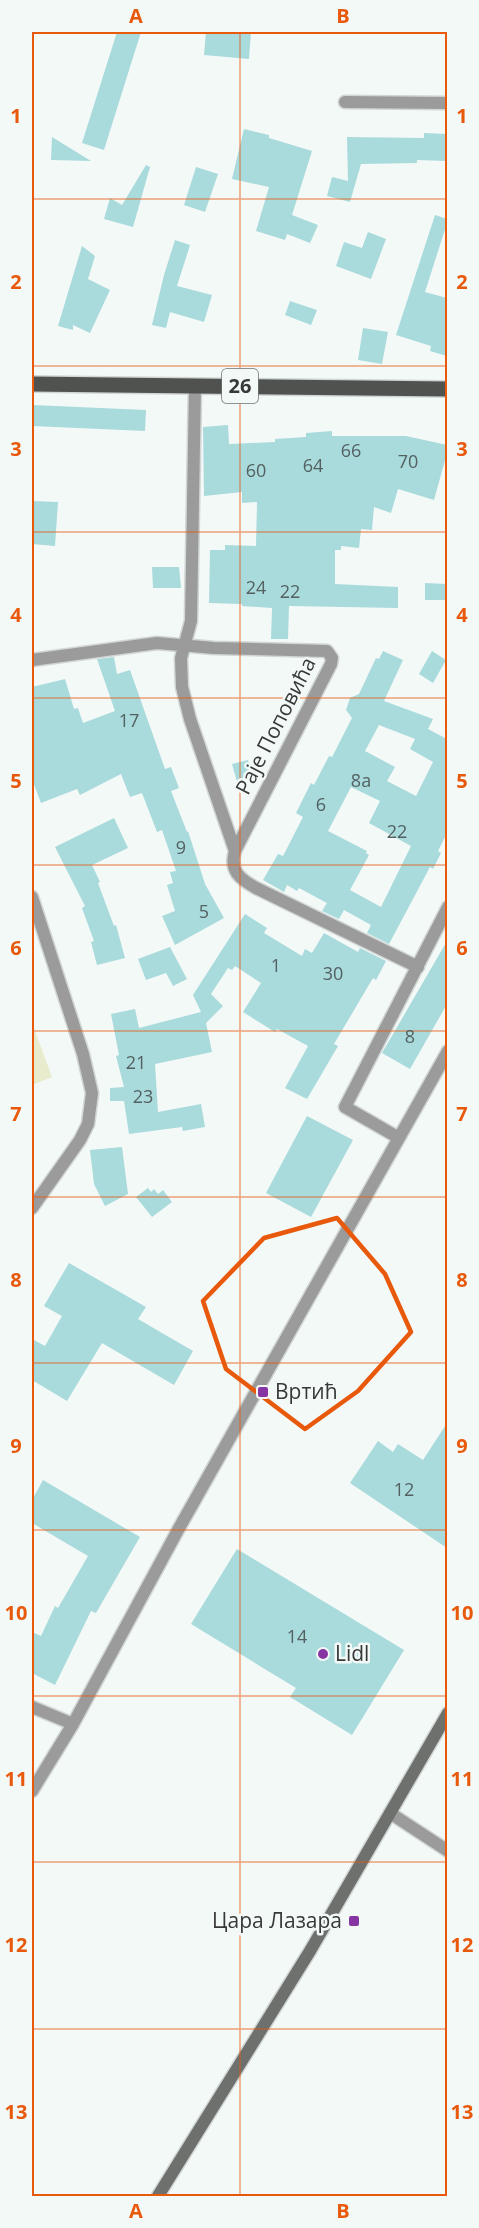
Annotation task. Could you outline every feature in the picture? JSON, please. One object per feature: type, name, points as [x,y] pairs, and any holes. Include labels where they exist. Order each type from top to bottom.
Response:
[{"type":"main road","name":"26","points":[[32,384],[447,388]]},
{"type":"main road","points":[[158,2196],[310,1951],[447,1713]]},
{"type":"street","points":[[345,102],[447,103]]},
{"type":"street","name":"Раје Поповића","points":[[195,385],[191,621],[180,671],[190,719],[235,851]]},
{"type":"street","points":[[32,660],[145,644],[184,646]]},
{"type":"street","name":"Раје Поповића","points":[[184,646],[327,651],[332,658],[331,664],[235,851],[233,866],[239,879],[417,966]]},
{"type":"street","points":[[32,897],[83,1054],[92,1093],[88,1124],[80,1140],[32,1208]]},
{"type":"street","points":[[399,1138],[345,1107],[447,907]]},
{"type":"street","points":[[32,1791],[73,1724],[178,1530],[447,1051]]},
{"type":"street","points":[[32,1707],[73,1724]]},
{"type":"street","points":[[390,1813],[447,1851]]},
{"type":"highlighted area","points":[[337,1218],[385,1274],[411,1332],[358,1391],[305,1429],[226,1369],[203,1301],[264,1238]]},
{"type":"green space","points":[[32,1023],[52,1077],[32,1085]]},
{"type":"building","points":[[117,32],[141,32],[104,150],[82,143]]},
{"type":"building","points":[[206,32],[251,32],[249,59],[204,55]]},
{"type":"building","points":[[244,129],[269,135],[269,138],[312,151],[292,215],[318,225],[310,243],[287,234],[285,240],[256,231],[269,187],[232,179]]},
{"type":"building","points":[[424,133],[447,134],[447,161],[417,160],[417,163],[361,164],[350,202],[327,196],[332,177],[348,181],[347,137],[424,138]]},
{"type":"building","points":[[52,137],[91,161],[51,160]]},
{"type":"building","points":[[146,165],[150,167],[133,227],[104,219],[110,198],[122,205]]},
{"type":"building","points":[[196,167],[218,174],[205,212],[184,205]]},
{"type":"building","points":[[435,215],[447,219],[447,223],[425,292],[447,298],[447,356],[430,351],[431,346],[396,335]]},
{"type":"building","points":[[368,232],[386,239],[371,279],[336,266],[344,242],[362,248]]},
{"type":"building","points":[[175,240],[190,245],[177,286],[212,295],[204,322],[170,312],[166,328],[152,325]]},
{"type":"building","points":[[82,246],[95,256],[88,279],[110,290],[90,333],[73,325],[73,330],[58,326]]},
{"type":"building","points":[[290,301],[317,310],[311,325],[285,315]]},
{"type":"building","points":[[363,328],[388,332],[382,364],[358,360]]},
{"type":"building","points":[[32,405],[146,410],[145,431],[32,426]]},
{"type":"building","points":[[228,425],[229,444],[275,442],[275,439],[306,437],[306,433],[332,431],[332,436],[406,436],[447,445],[447,453],[434,500],[398,489],[391,513],[374,507],[372,530],[361,529],[359,548],[341,546],[341,550],[335,550],[335,584],[398,587],[398,608],[289,606],[288,639],[271,639],[272,608],[209,603],[210,550],[225,550],[225,545],[256,546],[257,502],[242,503],[242,492],[204,496],[203,427]]},
{"type":"building","points":[[32,501],[58,502],[55,546],[32,544]]},
{"type":"building","points":[[152,567],[179,567],[181,588],[153,588]]},
{"type":"building","points":[[425,583],[447,584],[447,600],[425,600]]},
{"type":"building","points":[[383,651],[403,660],[384,701],[433,719],[428,729],[445,738],[447,733],[447,833],[438,851],[441,853],[433,869],[430,867],[389,944],[367,933],[371,925],[344,910],[339,919],[322,911],[327,903],[299,888],[297,891],[287,885],[284,892],[263,880],[278,854],[283,856],[303,817],[296,813],[311,783],[314,785],[329,756],[332,757],[352,718],[346,710],[350,698],[359,694],[376,658],[379,659]],"holes":[[[379,725],[415,739],[410,749],[433,762],[416,796],[387,781],[395,767],[365,751]],[[351,787],[380,801],[369,823],[411,846],[381,907],[350,890],[369,855],[367,851],[328,831]]]},
{"type":"building","points":[[432,651],[446,660],[433,683],[419,674]]},
{"type":"building","points":[[114,657],[117,674],[130,670],[165,769],[171,767],[179,788],[171,791],[188,831],[205,884],[224,918],[175,945],[162,916],[175,911],[167,885],[173,883],[170,872],[176,871],[162,830],[157,832],[142,793],[130,797],[121,774],[80,795],[77,789],[41,803],[32,779],[32,687],[65,679],[74,709],[78,708],[83,723],[115,711],[97,659]]},
{"type":"building","points":[[248,760],[253,777],[237,782],[232,764]]},
{"type":"building","points":[[114,818],[128,848],[92,865],[114,926],[116,925],[125,958],[97,965],[91,942],[94,941],[82,908],[85,906],[55,847]]},
{"type":"building","points":[[245,914],[267,928],[264,933],[302,956],[305,949],[312,953],[324,933],[358,952],[360,948],[386,961],[376,980],[373,978],[334,1044],[338,1046],[307,1099],[285,1088],[308,1046],[277,1029],[275,1032],[243,1012],[261,983],[235,966],[232,970],[228,968],[211,994],[223,1006],[206,1023],[212,1052],[155,1064],[158,1112],[201,1104],[205,1127],[183,1131],[182,1127],[129,1134],[124,1101],[110,1101],[110,1088],[124,1087],[116,1056],[119,1055],[111,1014],[135,1009],[139,1028],[201,1012],[193,995]]},
{"type":"building","points":[[447,941],[447,1004],[410,1069],[382,1053]]},
{"type":"building","points":[[170,947],[187,979],[173,986],[166,973],[146,980],[138,959]]},
{"type":"building","points":[[307,1116],[353,1140],[311,1217],[266,1193]]},
{"type":"building","points":[[122,1147],[128,1194],[105,1206],[94,1184],[90,1150]]},
{"type":"building","points":[[148,1188],[151,1192],[154,1189],[158,1194],[163,1190],[172,1202],[152,1217],[136,1197]]},
{"type":"building","points":[[69,1263],[146,1307],[138,1319],[193,1351],[174,1385],[102,1343],[67,1401],[32,1380],[32,1339],[45,1346],[62,1316],[44,1306]]},
{"type":"building","points":[[447,1423],[447,1548],[350,1483],[378,1441],[393,1452],[398,1444],[423,1460]]},
{"type":"building","points":[[43,1480],[140,1537],[96,1613],[91,1611],[55,1685],[32,1673],[32,1632],[41,1636],[55,1606],[58,1608],[88,1556],[32,1523],[32,1500]]},
{"type":"building","points":[[237,1549],[404,1650],[352,1735],[290,1697],[296,1688],[191,1624]]},
{"type":"place","name":"Вртић","points":[[263,1392]]},
{"type":"place","name":"Lidl","points":[[323,1654]]},
{"type":"place","name":"Цара Лазара","points":[[354,1921]]}]
